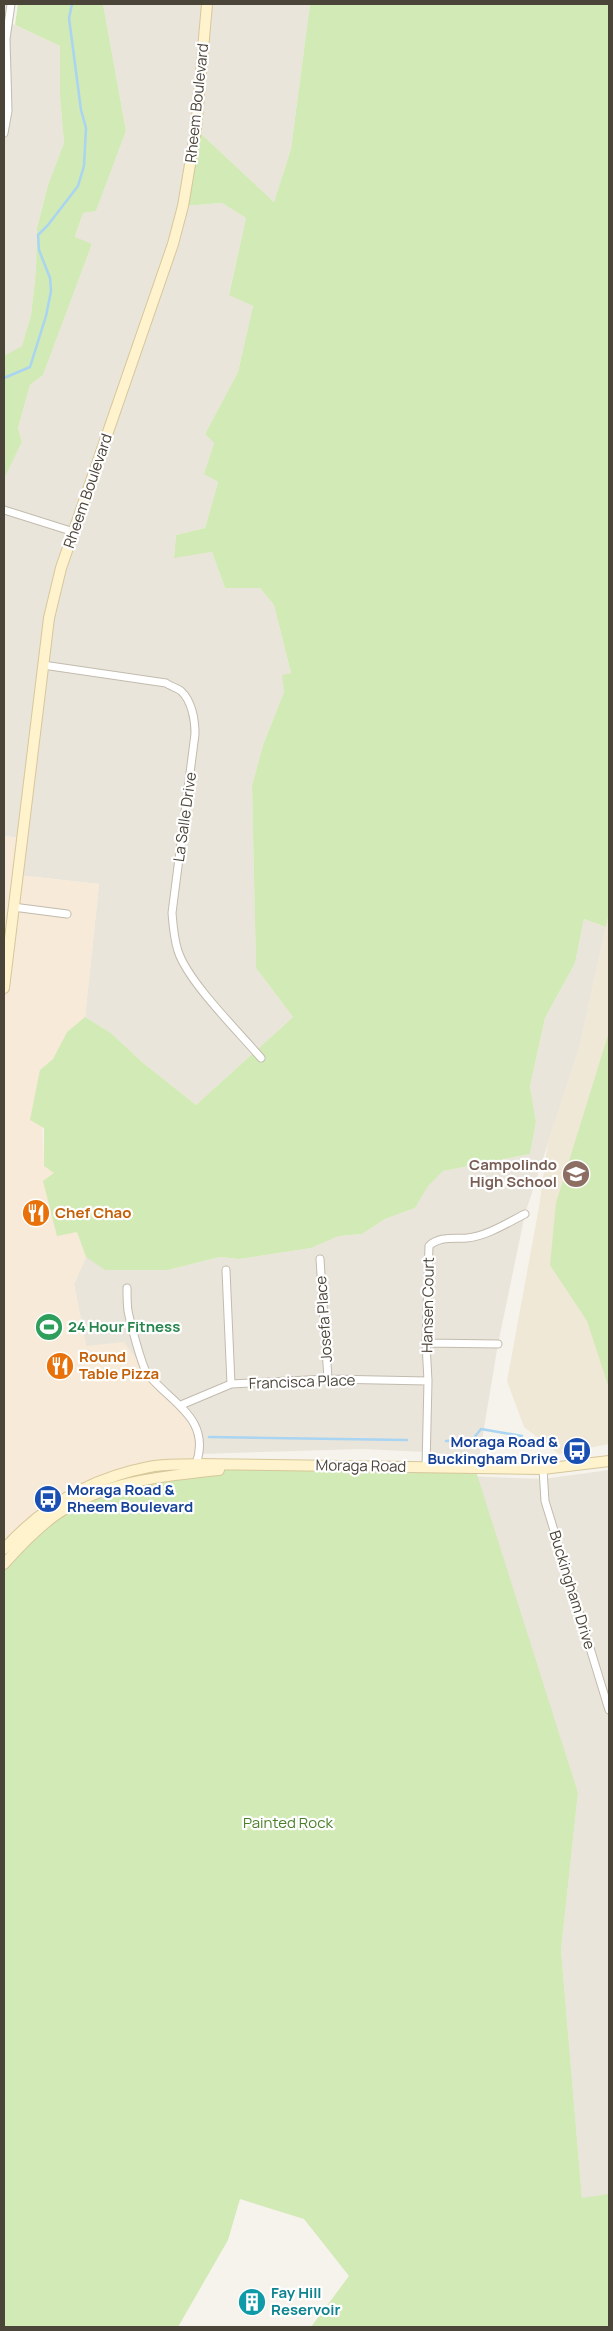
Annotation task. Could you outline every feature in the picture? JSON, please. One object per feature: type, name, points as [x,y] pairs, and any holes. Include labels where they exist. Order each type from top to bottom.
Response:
[{"type":"street","points":[[4,133],[8,110],[6,39],[11,4]]},
{"type":"street","name":"Rheem Boulevard","points":[[4,988],[12,907],[42,665],[53,601],[61,568],[173,244],[184,197],[196,129],[207,4]]},
{"type":"street","points":[[4,510],[74,532]]},
{"type":"street","name":"La Salle Drive","points":[[42,665],[166,683],[181,691],[189,704],[195,721],[195,734],[172,913],[173,930],[178,952],[191,976],[261,1058]]},
{"type":"street","points":[[12,907],[67,914]]},
{"type":"street","name":"Hansen Court","points":[[426,1467],[428,1381],[426,1343],[429,1246],[442,1239],[469,1238],[483,1234],[525,1214]]},
{"type":"street","name":"Josefa Place","points":[[320,1259],[328,1379]]},
{"type":"street","points":[[226,1270],[231,1384]]},
{"type":"street","points":[[127,1288],[128,1311],[146,1372],[180,1404],[192,1418],[197,1428],[199,1454],[196,1464]]},
{"type":"street","points":[[426,1343],[498,1344]]},
{"type":"street","name":"Francisca Place","points":[[180,1404],[231,1384],[328,1379],[428,1381]]},
{"type":"street","name":"Moraga Road","points":[[6,1544],[51,1505],[78,1490],[150,1467],[196,1464],[543,1469],[609,1462]]},
{"type":"street","name":"Moraga Road","points":[[4,1564],[26,1540],[51,1519],[83,1499],[152,1477],[262,1465]]},
{"type":"street","name":"Buckingham Drive","points":[[543,1469],[545,1501],[609,1710]]},
{"type":"shaded area","points":[[4,4],[11,4],[8,22],[60,46],[60,96],[64,143],[48,185],[37,228],[36,271],[31,315],[22,347],[4,356]]},
{"type":"shaded area","points":[[103,4],[310,4],[291,149],[274,202],[196,129],[183,206],[222,203],[246,218],[229,294],[253,306],[238,372],[205,434],[214,443],[204,474],[218,482],[205,528],[176,535],[174,557],[212,552],[225,588],[260,588],[274,605],[291,673],[283,675],[284,692],[263,745],[252,787],[256,968],[293,1017],[196,1105],[142,1062],[111,1033],[85,1017],[99,884],[17,875],[21,838],[4,836],[4,479],[22,442],[18,428],[30,385],[43,375],[92,244],[75,238],[83,213],[96,211],[126,131]]},
{"type":"shaded area","points":[[4,836],[21,838],[17,875],[99,884],[85,1017],[67,1032],[53,1059],[40,1070],[44,1166],[54,1173],[57,1235],[77,1232],[86,1257],[74,1284],[86,1346],[124,1342],[146,1372],[192,1418],[199,1454],[192,1473],[4,1564]]},
{"type":"shaded area","name":"Campolindo High School","points":[[609,913],[609,1444],[559,1454],[524,1427],[507,1381],[539,1207],[548,1141],[580,1046]]},
{"type":"shaded area","points":[[584,919],[606,927],[580,1046],[525,1214],[498,1344],[479,1458],[426,1452],[362,1449],[199,1454],[86,1346],[74,1284],[86,1257],[102,1265],[168,1270],[220,1257],[239,1259],[311,1248],[339,1236],[362,1234],[385,1219],[415,1208],[428,1185],[443,1171],[530,1154],[536,1122],[530,1086],[545,1018],[575,963]]},
{"type":"shaded area","points":[[609,1470],[609,2203],[582,2199],[561,1950],[578,1793],[464,1476],[543,1479]]},
{"type":"green space","points":[[18,4],[103,4],[126,131],[96,211],[83,213],[75,237],[92,244],[43,375],[30,385],[18,428],[22,442],[4,479],[4,356],[22,346],[31,315],[36,271],[37,228],[48,185],[64,143],[60,96],[60,46],[15,25]]},
{"type":"green space","points":[[310,4],[609,4],[609,913],[606,927],[584,919],[575,963],[545,1018],[530,1086],[536,1122],[530,1154],[443,1171],[428,1186],[415,1208],[385,1219],[362,1234],[339,1236],[311,1248],[239,1259],[220,1257],[168,1270],[105,1270],[86,1257],[77,1232],[57,1236],[43,1181],[54,1173],[44,1166],[44,1128],[30,1120],[40,1070],[53,1059],[67,1032],[85,1017],[111,1033],[142,1062],[196,1105],[293,1017],[256,968],[252,786],[263,745],[284,692],[282,675],[291,673],[274,605],[260,588],[225,588],[212,552],[174,558],[176,535],[205,528],[218,482],[204,474],[214,443],[205,434],[238,372],[253,306],[229,295],[246,218],[222,203],[183,206],[196,129],[274,202],[291,149]]},
{"type":"green space","points":[[609,1032],[609,1388],[587,1321],[550,1265],[556,1203]]},
{"type":"green space","name":"Painted Rock","points":[[262,1465],[475,1468],[578,1793],[561,1950],[582,2198],[609,2194],[609,2327],[311,2327],[349,2276],[304,2219],[240,2199],[228,2240],[178,2327],[4,2327],[4,1564],[26,1540],[86,1498],[152,1477]]},
{"type":"waterway","points":[[4,378],[30,367],[46,316],[51,291],[50,278],[39,250],[38,235],[78,186],[84,166],[86,128],[81,110],[69,18],[72,4]]},
{"type":"waterway","points":[[446,1441],[473,1439],[481,1429],[522,1436]]},
{"type":"waterway","points":[[209,1437],[407,1440]]},
{"type":"place","name":"Campolindo High School","points":[[576,1174]]},
{"type":"place","name":"Chef Chao","points":[[36,1213]]},
{"type":"place","name":"24 Hour Fitness","points":[[49,1327]]},
{"type":"place","name":"Round Table Pizza","points":[[60,1366]]},
{"type":"place","name":"Moraga Road & Buckingham Drive","points":[[577,1451]]},
{"type":"place","name":"Moraga Road & Rheem Boulevard","points":[[48,1499]]},
{"type":"place","name":"Fay Hill Reservoir","points":[[252,2302]]}]
